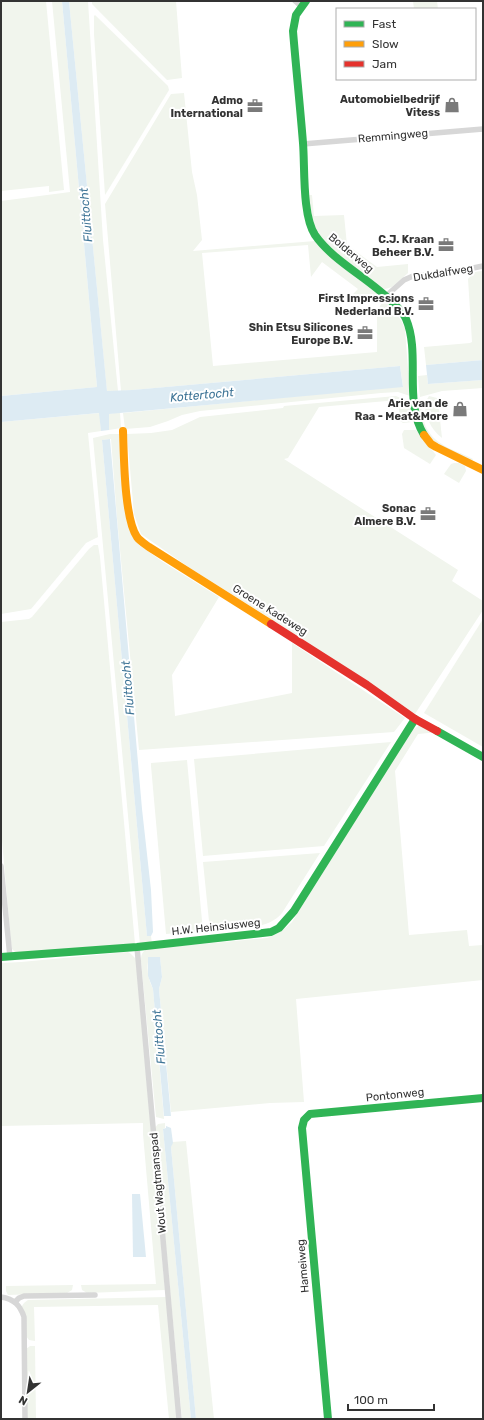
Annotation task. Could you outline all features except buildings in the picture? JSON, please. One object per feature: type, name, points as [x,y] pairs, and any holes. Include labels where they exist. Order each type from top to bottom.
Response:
[{"type":"street","name":"Bolderweg","points":[[301,3],[295,18],[293,32],[310,229],[324,246],[386,296],[406,318],[411,351],[414,398],[419,426],[422,433],[432,445],[483,470]]},
{"type":"street","name":"Remmingweg","points":[[303,144],[483,129]]},
{"type":"street","name":"Dukdalfweg","points":[[386,296],[404,280],[413,276],[453,272],[483,266]]},
{"type":"street","name":"Groene Kadeweg","points":[[123,431],[128,497],[133,529],[137,537],[149,547],[367,685],[415,719],[483,757]]},
{"type":"street","name":"H.W. Heinsiusweg","points":[[1,957],[137,947],[271,932],[279,928],[294,911],[415,719]]},
{"type":"street","points":[[1,866],[10,957]]},
{"type":"street","name":"Wout Wagtmanspad","points":[[137,947],[179,1419]]},
{"type":"street","name":"Pontonweg","points":[[310,1114],[483,1098]]},
{"type":"street","name":"Hameiweg","points":[[310,1114],[304,1120],[302,1128],[328,1419]]},
{"type":"street","points":[[15,1302],[24,1296],[95,1295]]},
{"type":"street","points":[[1,1297],[15,1302],[19,1306],[24,1317],[25,1419]]},
{"type":"shaded area","points":[[1,1],[46,1],[64,190],[49,192],[49,186],[1,191]]},
{"type":"shaded area","points":[[52,1],[62,1],[97,387],[1,396],[1,201],[70,192]]},
{"type":"shaded area","points":[[69,1],[88,1],[103,240],[118,391],[107,392]]},
{"type":"shaded area","points":[[92,1],[176,1],[182,78],[167,80],[92,4]]},
{"type":"shaded area","points":[[413,1],[437,1],[438,8],[414,8]]},
{"type":"shaded area","points":[[95,15],[168,86],[169,90],[105,195],[94,34]]},
{"type":"shaded area","points":[[184,93],[192,172],[197,195],[202,240],[193,251],[315,241],[339,264],[378,294],[371,298],[357,300],[351,296],[358,289],[322,262],[311,277],[308,245],[202,253],[213,366],[377,352],[377,312],[384,300],[401,320],[405,329],[410,396],[398,392],[381,393],[200,411],[182,415],[150,427],[125,429],[123,413],[403,386],[400,366],[121,391],[105,204],[171,94]]},
{"type":"shaded area","points":[[308,195],[312,195],[314,216],[344,215],[347,245],[377,267],[408,264],[408,273],[392,287],[385,289],[378,286],[326,245],[315,231]]},
{"type":"shaded area","points":[[483,271],[483,360],[426,365],[424,347],[472,342],[468,279],[474,273]]},
{"type":"shaded area","points":[[427,375],[428,384],[483,380],[483,388],[442,391],[420,397],[418,376]]},
{"type":"shaded area","points":[[396,396],[410,402],[414,420],[412,422],[403,423],[400,421],[398,400],[319,407],[288,458],[284,459],[458,570],[452,581],[483,601],[483,610],[415,714],[268,617],[190,568],[141,534],[134,514],[127,434],[172,430],[200,417],[283,408],[284,406]]},
{"type":"shaded area","points":[[429,396],[437,398],[438,401],[442,438],[432,427],[426,414],[424,404]]},
{"type":"shaded area","points":[[420,402],[424,423],[431,435],[442,444],[473,459],[472,461],[443,448],[431,438],[426,432],[422,422],[418,403]]},
{"type":"shaded area","points":[[120,412],[121,428],[109,430],[109,414]]},
{"type":"shaded area","points":[[100,413],[101,431],[88,433],[98,537],[86,543],[31,609],[1,614],[1,422]]},
{"type":"shaded area","points":[[404,430],[416,430],[436,455],[430,464],[404,448],[402,434]]},
{"type":"shaded area","points":[[110,434],[121,434],[131,527],[139,545],[219,597],[172,675],[175,716],[292,693],[292,643],[405,718],[394,732],[139,750],[111,439],[102,440],[147,936],[151,936],[152,944],[140,945],[93,438]]},
{"type":"shaded area","points":[[459,463],[465,466],[466,471],[459,483],[444,474],[451,464]]},
{"type":"shaded area","points":[[94,545],[98,545],[100,557],[135,944],[16,953],[12,949],[11,942],[1,829],[1,622],[29,619],[32,617]]},
{"type":"shaded area","points":[[483,619],[483,747],[424,713]]},
{"type":"shaded area","points":[[422,724],[439,732],[418,734],[395,771],[409,935],[467,930],[469,946],[483,945],[483,980],[296,999],[304,1102],[270,1103],[171,1112],[159,989],[162,977],[160,957],[149,957],[148,970],[153,989],[164,1119],[156,1117],[141,961],[143,952],[148,949],[267,938],[287,927],[292,922],[412,730]]},
{"type":"shaded area","points":[[391,742],[324,846],[203,856],[194,759]]},
{"type":"shaded area","points":[[187,760],[203,931],[166,934],[151,763]]},
{"type":"shaded area","points":[[320,853],[282,913],[276,919],[259,926],[249,928],[210,931],[203,862]]},
{"type":"shaded area","points":[[128,952],[136,959],[165,1290],[87,1293],[82,1290],[81,1285],[156,1284],[143,1123],[1,1126],[1,963]]},
{"type":"shaded area","points":[[165,1123],[165,1128],[163,1129],[191,1419],[182,1419],[155,1128],[158,1124]]},
{"type":"shaded area","points":[[186,1141],[214,1419],[196,1419],[171,1147],[172,1142]]},
{"type":"shaded area","points":[[73,1285],[72,1290],[67,1293],[8,1295],[6,1291],[6,1286]]},
{"type":"shaded area","points":[[166,1297],[177,1419],[169,1419],[158,1305],[34,1307],[35,1341],[29,1340],[26,1336],[22,1306],[28,1300]]},
{"type":"shaded area","points":[[30,1346],[35,1346],[36,1419],[27,1419],[26,1349]]},
{"type":"water","points":[[62,1],[69,1],[107,391],[400,366],[403,387],[109,414],[109,430],[101,431],[99,413],[1,422],[1,396],[97,387]]},
{"type":"water","points":[[483,360],[483,380],[428,384],[426,365]]},
{"type":"water","name":"Fluittocht","points":[[110,439],[142,809],[151,890],[153,932],[151,936],[147,936],[102,440]]},
{"type":"water","name":"Fluittocht","points":[[148,957],[160,957],[162,977],[159,989],[171,1116],[164,1116],[153,989],[148,976]]},
{"type":"water","points":[[166,1126],[171,1128],[173,1143],[171,1147],[196,1419],[191,1419],[163,1129],[166,1128]]},
{"type":"water","points":[[132,1194],[140,1194],[146,1257],[133,1257]]},
{"type":"traffic: fast","points":[[306,1],[296,15],[293,31],[308,216],[315,235],[322,244],[331,253],[381,292],[405,316],[412,347],[414,407],[418,422],[424,435]]},
{"type":"traffic: fast","points":[[1,957],[137,947],[271,932],[279,928],[294,911],[415,719]]},
{"type":"traffic: fast","points":[[437,731],[483,757]]},
{"type":"traffic: fast","points":[[328,1419],[302,1128],[304,1120],[310,1114],[483,1098]]},
{"type":"traffic: slow","points":[[123,431],[124,470],[127,501],[129,516],[137,537],[149,547],[271,624]]},
{"type":"traffic: slow","points":[[424,435],[431,444],[436,447],[483,470]]},
{"type":"traffic: jam","points":[[271,624],[367,685],[415,719],[437,731]]},
{"type":"place","name":"Automobielbedrijf Vitess","points":[[452,105]]},
{"type":"place","name":"Admo International","points":[[255,106]]},
{"type":"place","name":"C.J. Kraan Beheer B.V.","points":[[446,245]]},
{"type":"place","name":"First Impressions Nederland B.V.","points":[[426,304]]},
{"type":"place","name":"Shin Etsu Silicones Europe B.V.","points":[[365,333]]},
{"type":"place","name":"Arie van de Raa - Meat&More","points":[[460,409]]},
{"type":"place","name":"Sonac Almere B.V.","points":[[428,514]]},
{"type":"water label","name":"Kottertocht","points":[[202,395]]}]
